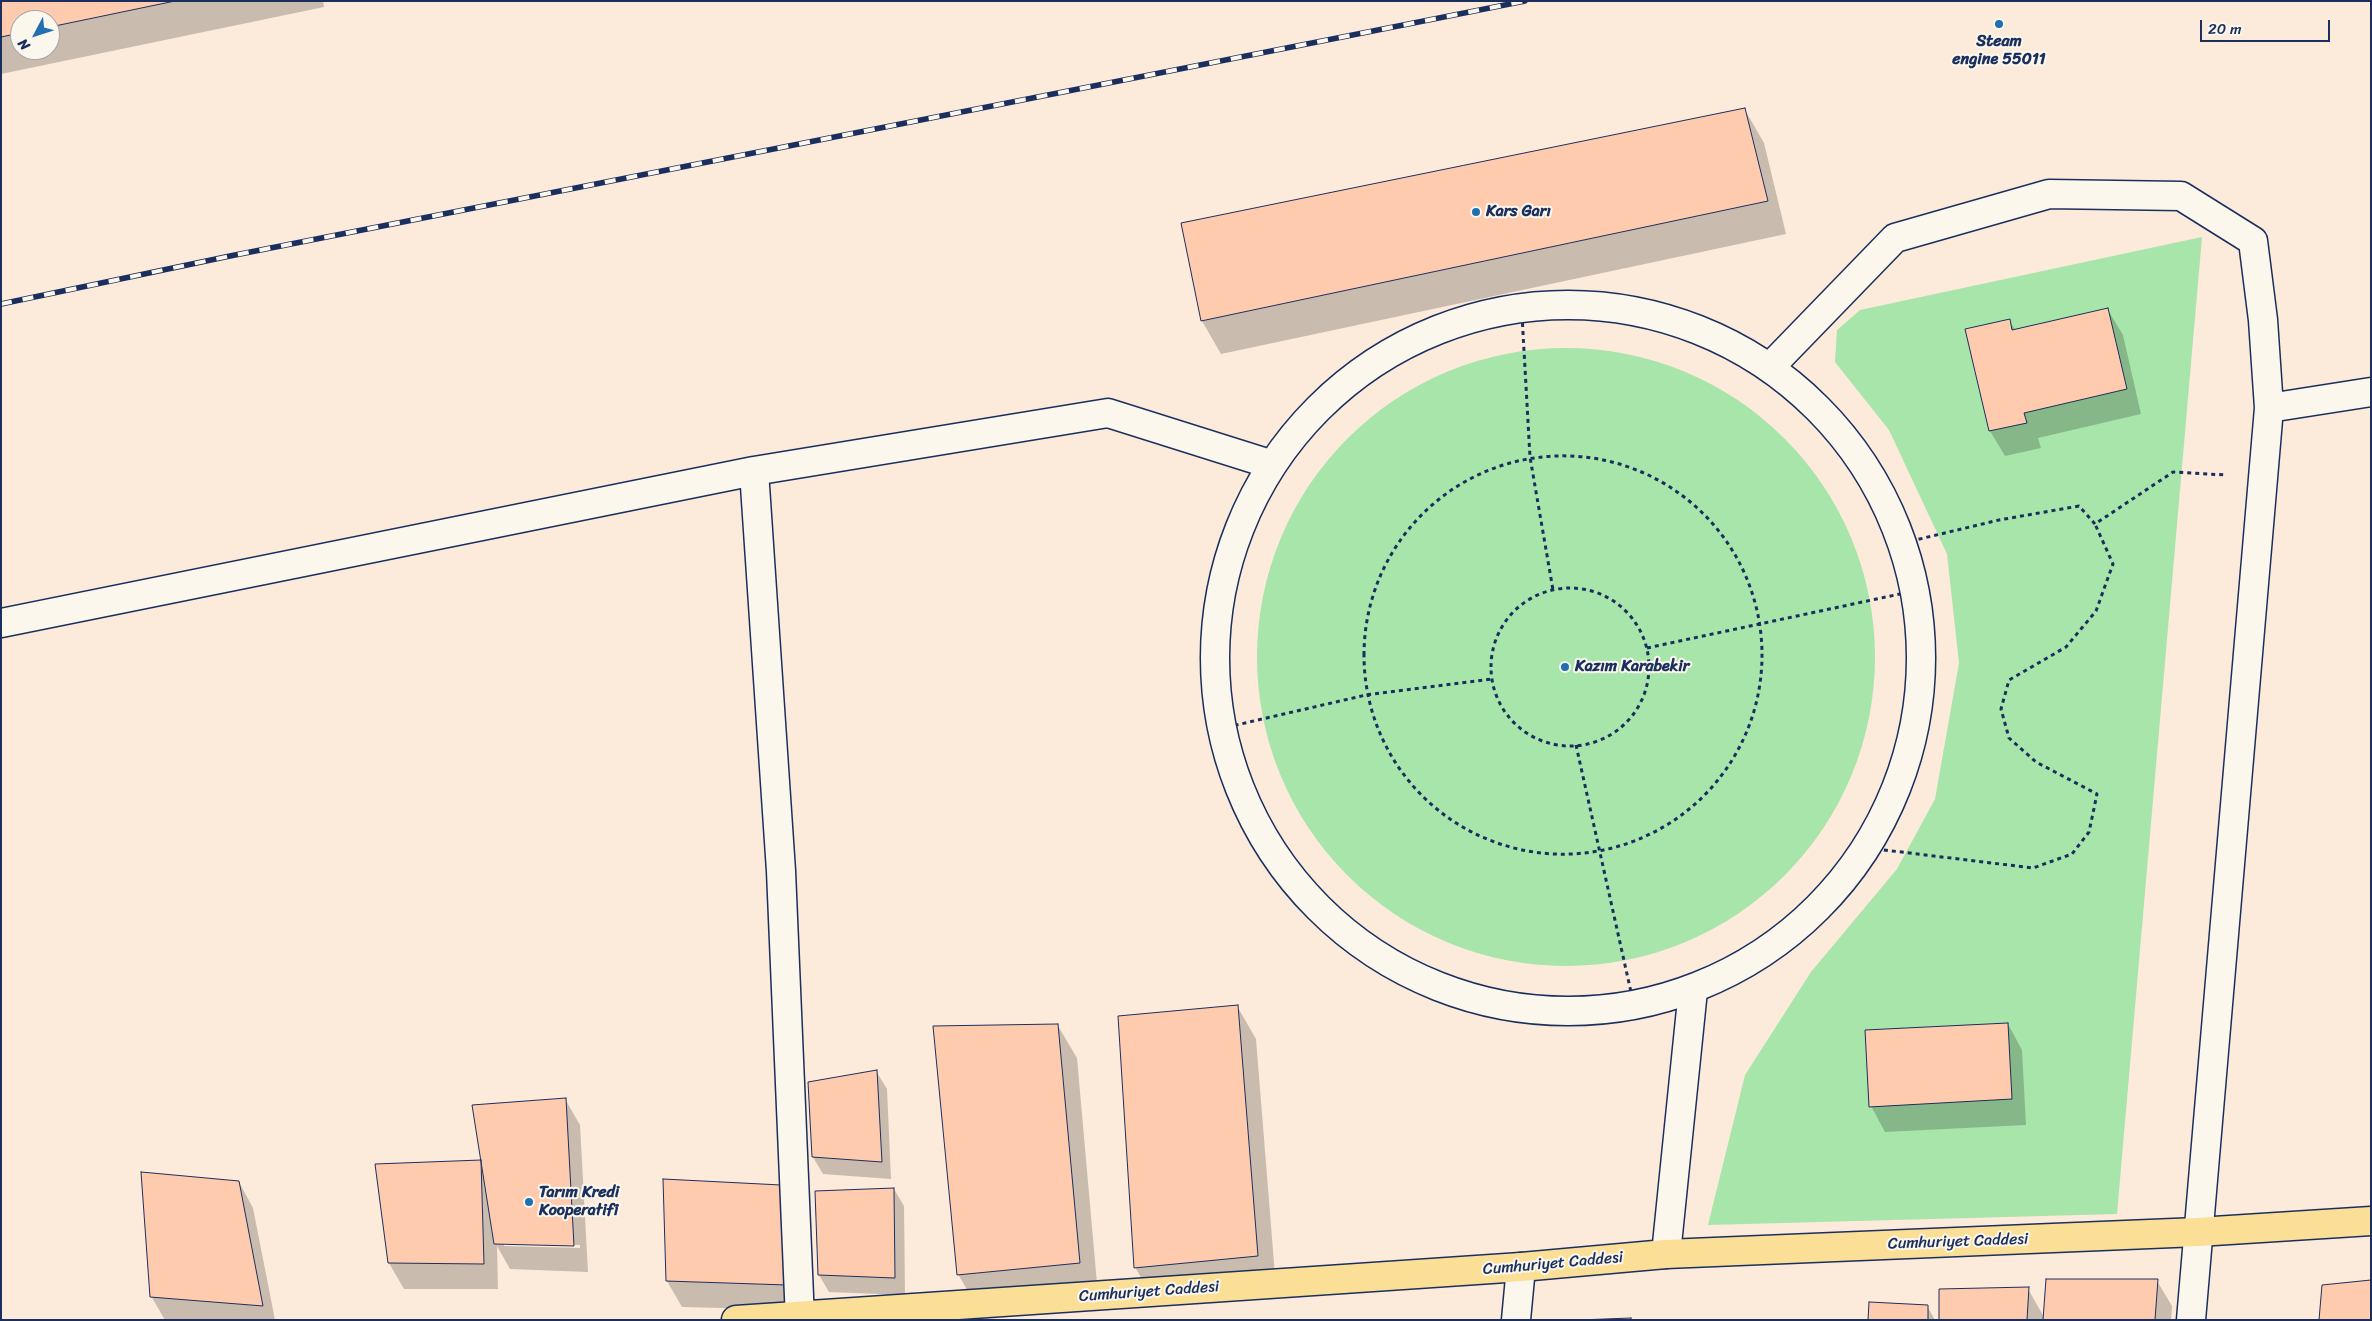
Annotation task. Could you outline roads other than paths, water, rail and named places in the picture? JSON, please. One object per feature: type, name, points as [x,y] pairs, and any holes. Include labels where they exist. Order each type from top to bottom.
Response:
[{"type":"main road","name":"Cumhuriyet Caddesi","points":[[736,1320],[800,1318],[1521,1267],[1666,1254],[2198,1232],[2371,1221]]},
{"type":"street","points":[[1771,366],[1895,238],[2049,194],[2181,196],[2253,242],[2263,320],[2269,408],[2191,1320]]},
{"type":"street","points":[[1669,313],[1750,348],[1771,366],[1837,421],[1897,518],[1923,630],[1914,744],[1868,848],[1792,933],[1693,990],[1635,1010],[1581,1012],[1468,998],[1359,945],[1274,859],[1219,729],[1210,629],[1239,512],[1305,410],[1402,344],[1522,316],[1669,313]]},
{"type":"street","points":[[2269,408],[2371,392]]},
{"type":"street","points":[[1,623],[754,470],[1108,413],[1270,464]]},
{"type":"street","points":[[754,470],[781,871],[800,1318]]},
{"type":"street","points":[[1666,1254],[1693,990]]},
{"type":"street","points":[[1516,1320],[1521,1267]]},
{"type":"railway","points":[[1,304],[230,256],[1525,1]]},
{"type":"place","name":"Steam engine 55011","points":[[1999,24]]},
{"type":"place","name":"Kars Garı","points":[[1476,212]]},
{"type":"place","name":"Kazım Karabekir","points":[[1565,667]]},
{"type":"place","name":"Tarım Kredi Kooperatifi","points":[[529,1202]]}]
